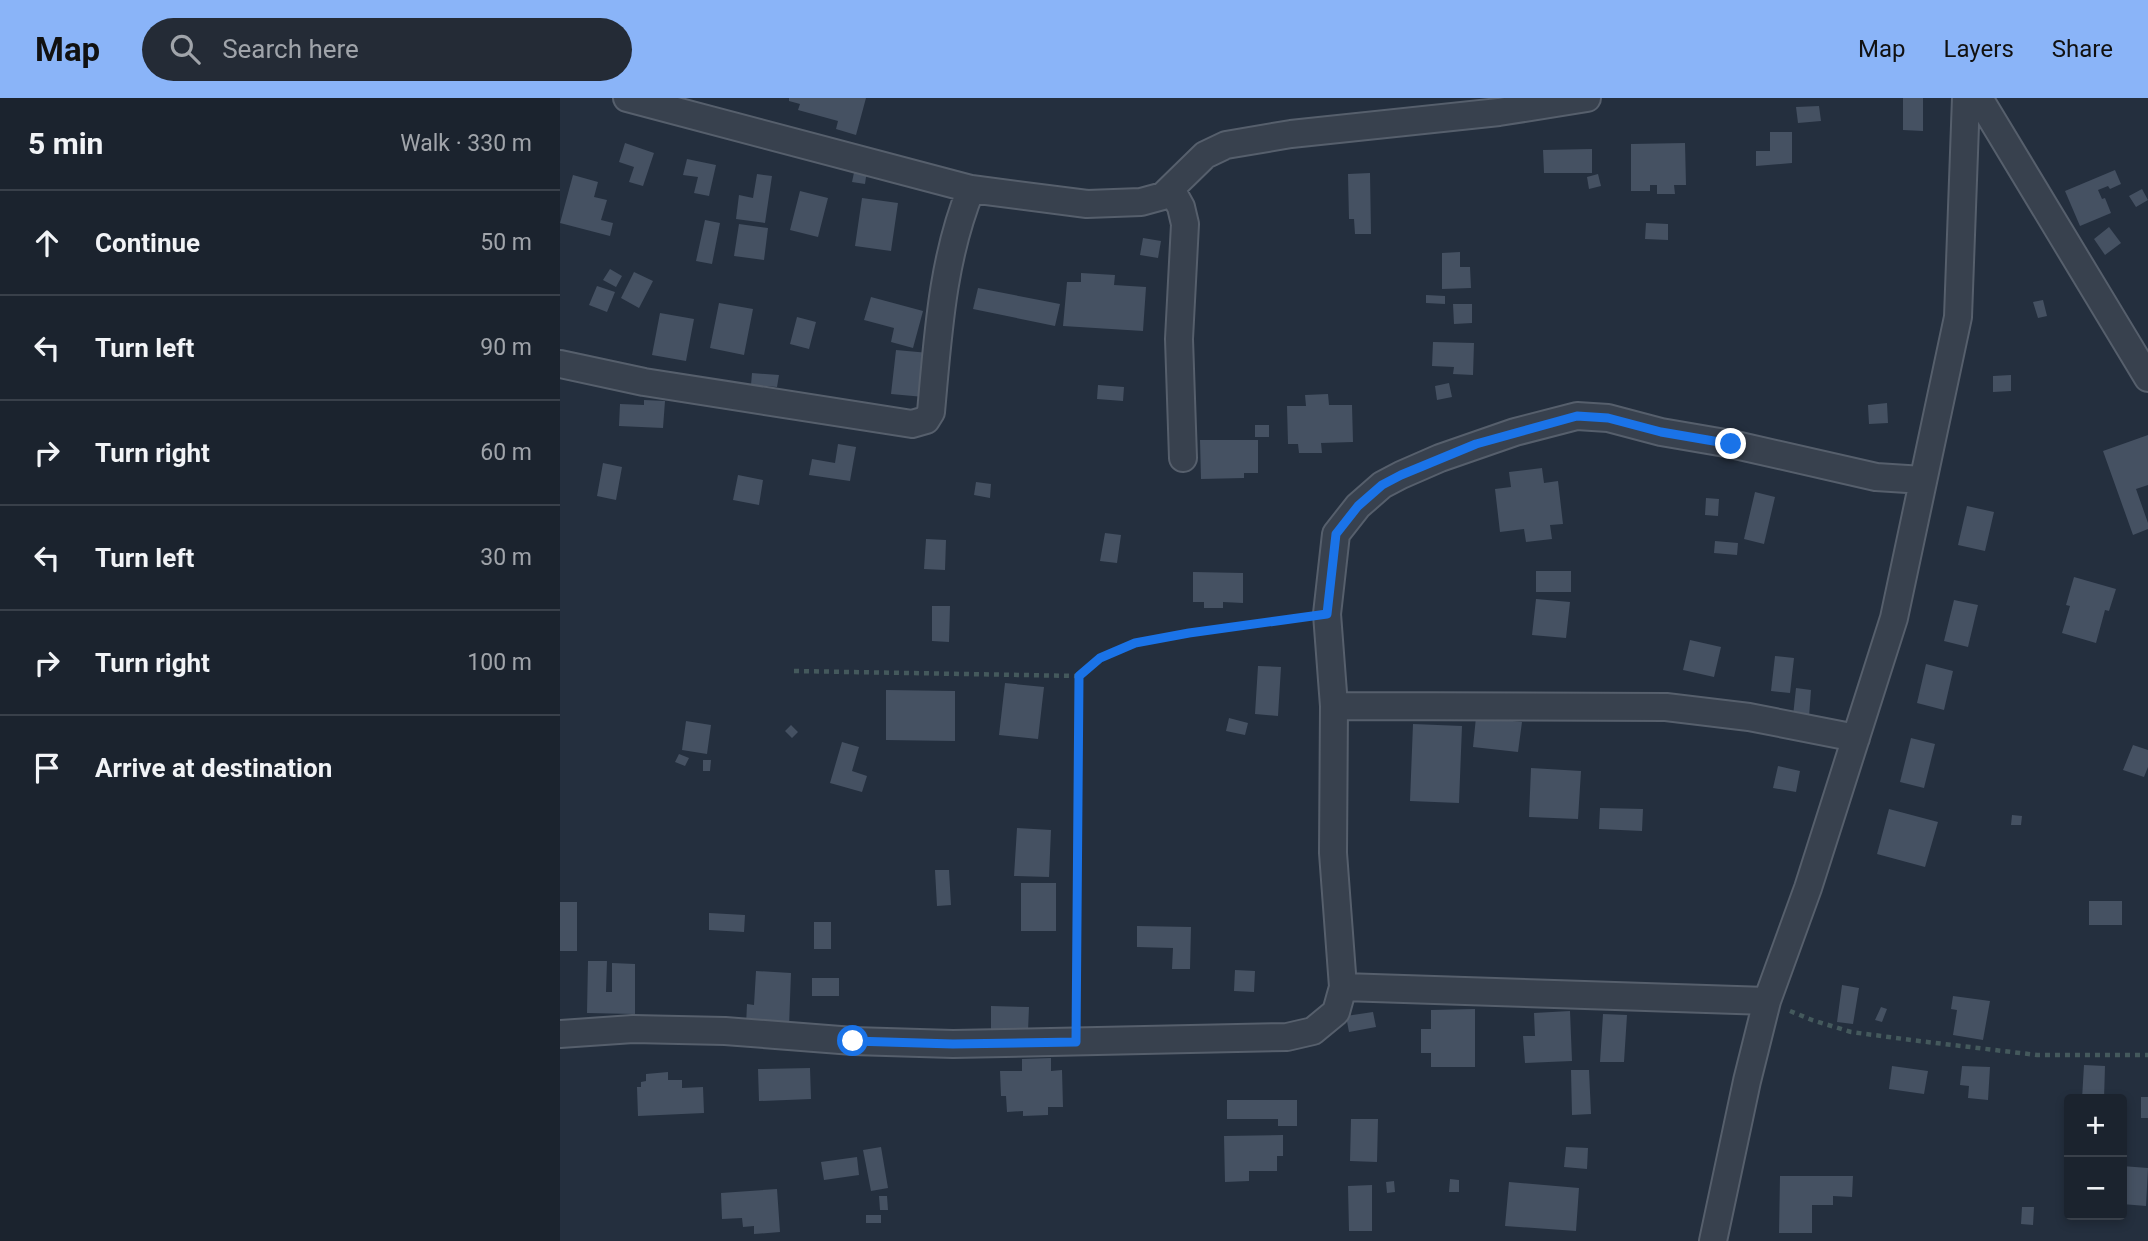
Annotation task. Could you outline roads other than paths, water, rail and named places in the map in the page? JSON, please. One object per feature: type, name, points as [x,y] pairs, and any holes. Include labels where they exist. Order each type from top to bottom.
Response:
[{"type":"street","points":[[627,98],[971,189],[1087,204],[1141,202],[1163,196],[1205,155],[1226,145],[1291,134],[1499,112],[1587,98]]},
{"type":"street","points":[[1713,1241],[1767,1001],[1808,888],[1894,618],[1958,317],[1966,98]]},
{"type":"street","points":[[1979,98],[2148,378]]},
{"type":"street","points":[[560,364],[643,382],[912,424],[922,422],[931,412],[950,254],[958,222],[971,189]]},
{"type":"street","points":[[1171,189],[1181,207],[1185,224],[1179,339],[1183,458]]},
{"type":"street","points":[[560,1034],[646,1029],[725,1031],[853,1041],[953,1044],[1287,1037],[1312,1031],[1336,1012],[1343,988],[1333,853],[1334,706],[1327,614],[1336,534],[1358,506],[1382,485],[1401,475],[1476,444],[1577,416],[1608,418],[1661,432],[1731,444],[1876,477],[1923,480]]},
{"type":"street","points":[[1334,706],[1666,706],[1749,717],[1856,737]]},
{"type":"street","points":[[1343,988],[1767,1001]]}]
